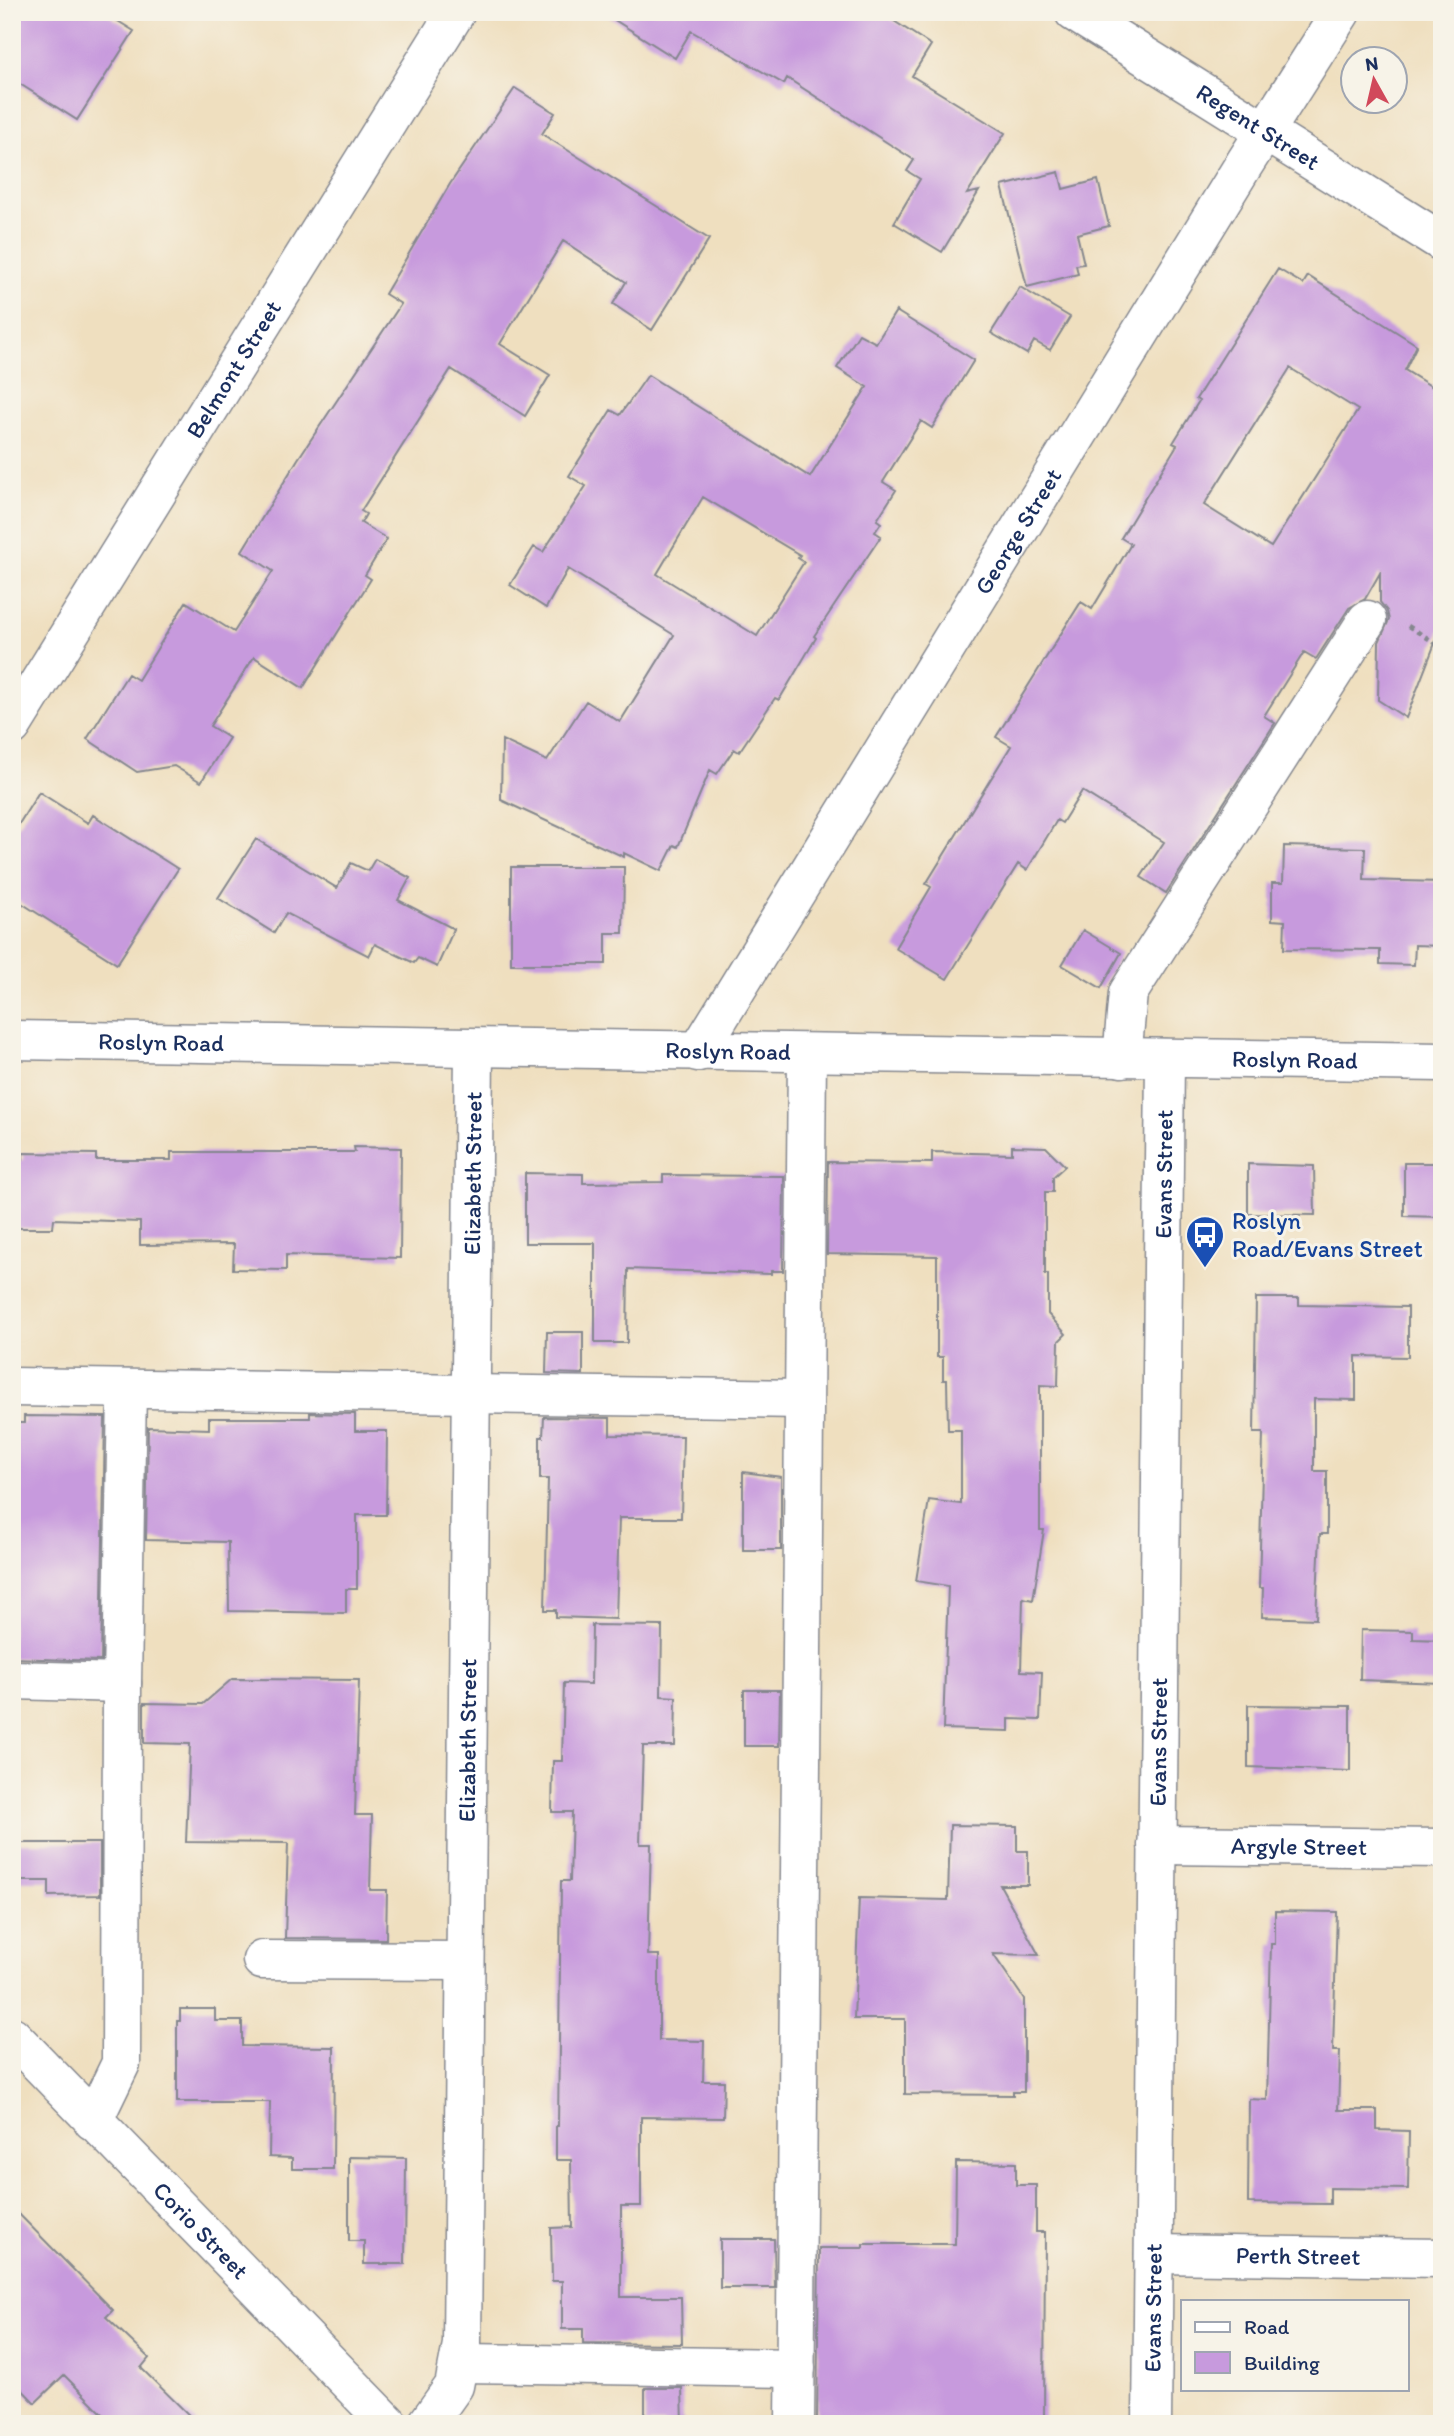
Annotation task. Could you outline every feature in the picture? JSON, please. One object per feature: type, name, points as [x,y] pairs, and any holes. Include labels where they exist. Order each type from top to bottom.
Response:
[{"type":"street","name":"Belmont Street","points":[[12,726],[456,12]]},
{"type":"street","name":"Regent Street","points":[[1074,12],[1442,242]]},
{"type":"street","name":"George Street","points":[[698,1052],[1264,132],[1341,12]]},
{"type":"street","points":[[1122,1058],[1128,993],[1367,620]]},
{"type":"street","name":"Roslyn Road","points":[[12,1041],[1442,1062]]},
{"type":"street","name":"Elizabeth Street","points":[[427,2424],[451,2392],[460,2362],[474,1049]]},
{"type":"street","points":[[795,2424],[801,2044],[802,1399],[807,1053]]},
{"type":"street","name":"Evans Street","points":[[1152,2424],[1165,1058]]},
{"type":"street","points":[[12,1387],[802,1399]]},
{"type":"street","points":[[93,2121],[121,2063],[122,1683],[127,1389]]},
{"type":"street","points":[[12,1680],[122,1683]]},
{"type":"street","name":"Argyle Street","points":[[1157,1845],[1442,1848]]},
{"type":"street","points":[[262,1960],[465,1961]]},
{"type":"street","name":"Corio Street","points":[[18,2052],[93,2121],[389,2424]]},
{"type":"street","name":"Perth Street","points":[[1154,2255],[1442,2258]]},
{"type":"street","points":[[460,2362],[796,2368]]},
{"type":"building","points":[[12,12],[103,12],[134,31],[77,120],[12,79]]},
{"type":"building","points":[[602,12],[880,12],[931,45],[912,76],[1005,133],[967,194],[979,191],[942,252],[894,223],[920,179],[907,171],[914,160],[787,78],[784,84],[691,31],[675,58]]},
{"type":"building","points":[[515,88],[555,113],[542,134],[709,239],[652,330],[613,304],[626,282],[563,241],[500,344],[550,375],[525,416],[451,369],[361,511],[366,514],[361,523],[387,539],[365,575],[371,579],[303,688],[254,657],[210,726],[229,738],[201,782],[174,766],[137,772],[87,739],[128,674],[138,680],[186,602],[234,632],[273,571],[242,551],[298,459],[401,304],[385,294],[450,184]]},
{"type":"building","points":[[1059,172],[1063,189],[1098,180],[1109,226],[1077,234],[1084,264],[1076,265],[1078,274],[1027,287],[1002,186]]},
{"type":"building","points":[[1278,269],[1303,284],[1308,276],[1417,345],[1405,370],[1442,393],[1442,625],[1406,718],[1378,700],[1379,642],[1389,620],[1387,611],[1380,602],[1380,573],[1365,599],[1349,608],[1316,659],[1304,652],[1264,716],[1275,723],[1166,893],[1141,877],[1164,842],[1082,791],[1062,823],[1057,820],[1027,870],[1018,864],[947,979],[895,948],[931,887],[926,884],[1011,746],[996,737],[1081,602],[1092,609],[1131,544],[1121,538],[1177,445],[1173,443],[1199,401],[1196,399]],"holes":[[[1290,368],[1358,410],[1271,547],[1204,505]]]},
{"type":"building","points":[[1020,287],[1070,317],[1050,350],[1034,341],[1027,354],[991,333]]},
{"type":"building","points":[[896,311],[974,360],[932,428],[921,421],[883,482],[896,490],[877,520],[881,523],[875,532],[881,536],[814,636],[816,638],[779,700],[775,698],[739,752],[734,749],[717,774],[710,770],[678,847],[674,845],[661,871],[624,853],[624,857],[501,800],[502,740],[547,761],[586,701],[620,722],[674,635],[568,569],[546,608],[510,585],[534,547],[543,552],[586,486],[569,476],[611,410],[620,415],[648,375],[810,477],[867,387],[837,368],[859,334],[876,343]],"holes":[[[703,497],[800,555],[798,558],[804,562],[757,636],[657,574]]]},
{"type":"building","points":[[39,792],[88,823],[93,815],[178,869],[117,964],[12,897],[12,835]]},
{"type":"building","points":[[256,839],[337,888],[351,863],[368,871],[375,859],[410,878],[398,900],[454,929],[437,967],[418,958],[414,963],[375,944],[369,956],[286,913],[274,933],[218,898]]},
{"type":"building","points":[[1284,846],[1365,848],[1364,880],[1442,882],[1442,946],[1415,945],[1414,965],[1380,964],[1380,950],[1284,949],[1285,921],[1272,920],[1272,883],[1283,883]]},
{"type":"building","points":[[511,867],[624,867],[623,933],[606,933],[606,964],[511,964]]},
{"type":"building","points":[[1083,930],[1121,953],[1101,988],[1062,965]]},
{"type":"building","points":[[1012,1146],[1046,1147],[1065,1166],[1053,1177],[1053,1192],[1045,1192],[1048,1314],[1066,1334],[1059,1341],[1058,1386],[1040,1385],[1040,1530],[1044,1530],[1033,1600],[1023,1598],[1021,1671],[1042,1672],[1040,1720],[1009,1719],[1009,1731],[943,1729],[948,1586],[916,1581],[929,1500],[961,1504],[961,1430],[948,1430],[947,1380],[943,1380],[943,1357],[937,1357],[937,1256],[827,1254],[828,1162],[932,1163],[932,1152],[1012,1154]]},
{"type":"building","points":[[354,1147],[401,1148],[400,1258],[286,1255],[286,1270],[233,1269],[234,1244],[140,1245],[140,1222],[54,1219],[53,1228],[12,1228],[12,1160],[23,1160],[23,1153],[96,1154],[96,1160],[171,1160],[171,1152],[355,1152]]},
{"type":"building","points":[[1404,1163],[1442,1163],[1442,1217],[1404,1216]]},
{"type":"building","points":[[1248,1164],[1314,1166],[1315,1215],[1248,1214]]},
{"type":"building","points":[[525,1173],[583,1174],[583,1183],[663,1182],[663,1175],[784,1176],[783,1271],[771,1271],[771,1274],[628,1269],[627,1343],[595,1343],[595,1243],[525,1243]]},
{"type":"building","points":[[1256,1298],[1299,1298],[1299,1305],[1408,1307],[1408,1357],[1356,1356],[1356,1400],[1314,1399],[1314,1471],[1327,1471],[1327,1534],[1320,1534],[1316,1619],[1262,1617],[1263,1588],[1259,1588],[1263,1433],[1254,1433]]},
{"type":"building","points":[[547,1332],[583,1332],[583,1374],[546,1373]]},
{"type":"building","points":[[310,1413],[355,1414],[355,1431],[387,1431],[386,1515],[357,1515],[357,1589],[346,1589],[346,1613],[229,1611],[228,1542],[146,1540],[148,1427],[209,1429],[209,1418],[310,1418]]},
{"type":"building","points":[[24,1416],[105,1417],[101,1661],[12,1658],[12,1423],[24,1423]]},
{"type":"building","points":[[544,1417],[610,1418],[610,1435],[683,1436],[681,1518],[619,1518],[616,1619],[556,1617],[556,1610],[545,1610],[548,1479],[540,1479],[540,1437],[543,1437]]},
{"type":"building","points":[[743,1472],[781,1477],[781,1550],[743,1550]]},
{"type":"building","points":[[592,1625],[662,1626],[661,1696],[676,1697],[675,1746],[643,1746],[640,1844],[651,1844],[648,1955],[659,1955],[659,2040],[704,2041],[703,2081],[724,2081],[723,2118],[641,2117],[641,2206],[621,2206],[621,2297],[681,2297],[682,2344],[583,2343],[583,2329],[562,2329],[562,2281],[552,2281],[551,2228],[572,2227],[571,2160],[556,2160],[556,2126],[561,1881],[570,1881],[572,1812],[552,1812],[553,1761],[562,1761],[564,1683],[591,1684]]},
{"type":"building","points":[[1361,1630],[1413,1631],[1413,1639],[1442,1640],[1442,1683],[1360,1680]]},
{"type":"building","points":[[232,1679],[359,1680],[355,1815],[372,1815],[370,1890],[387,1890],[386,1939],[285,1938],[288,1843],[186,1842],[190,1744],[144,1743],[144,1703],[203,1704]]},
{"type":"building","points":[[744,1690],[780,1690],[779,1746],[744,1746]]},
{"type":"building","points":[[1248,1705],[1350,1706],[1350,1771],[1248,1767]]},
{"type":"building","points":[[950,1825],[1017,1826],[1017,1851],[1028,1851],[1028,1885],[1000,1885],[1039,1955],[993,1954],[1024,1999],[1024,2092],[1013,2092],[1013,2095],[905,2094],[905,2019],[854,2019],[859,1898],[948,1900]]},
{"type":"building","points":[[12,1843],[100,1843],[100,1895],[49,1896],[49,1881],[12,1881]]},
{"type":"building","points":[[1275,1911],[1337,1912],[1333,2051],[1340,2051],[1338,2110],[1377,2110],[1377,2130],[1409,2131],[1408,2189],[1330,2188],[1330,2204],[1248,2203],[1249,2099],[1267,2100],[1271,1944],[1275,1944]]},
{"type":"building","points":[[180,2009],[215,2009],[215,2021],[242,2021],[242,2046],[334,2047],[333,2169],[292,2169],[292,2158],[269,2157],[270,2102],[177,2102],[177,2021],[180,2021]]},
{"type":"building","points":[[349,2157],[406,2158],[405,2264],[364,2264],[364,2241],[349,2241]]},
{"type":"building","points":[[956,2162],[1016,2163],[1016,2185],[1036,2185],[1036,2232],[1045,2232],[1044,2424],[817,2424],[819,2248],[863,2248],[863,2244],[955,2244]]},
{"type":"building","points":[[12,2207],[113,2310],[106,2317],[149,2358],[141,2368],[198,2424],[113,2424],[64,2375],[35,2403],[12,2379]]},
{"type":"building","points":[[720,2239],[774,2239],[775,2288],[720,2288]]},
{"type":"building","points":[[645,2388],[682,2388],[683,2424],[645,2424]]},
{"type":"place","name":"Roslyn Road/Evans Street","points":[[1205,1269]]}]
